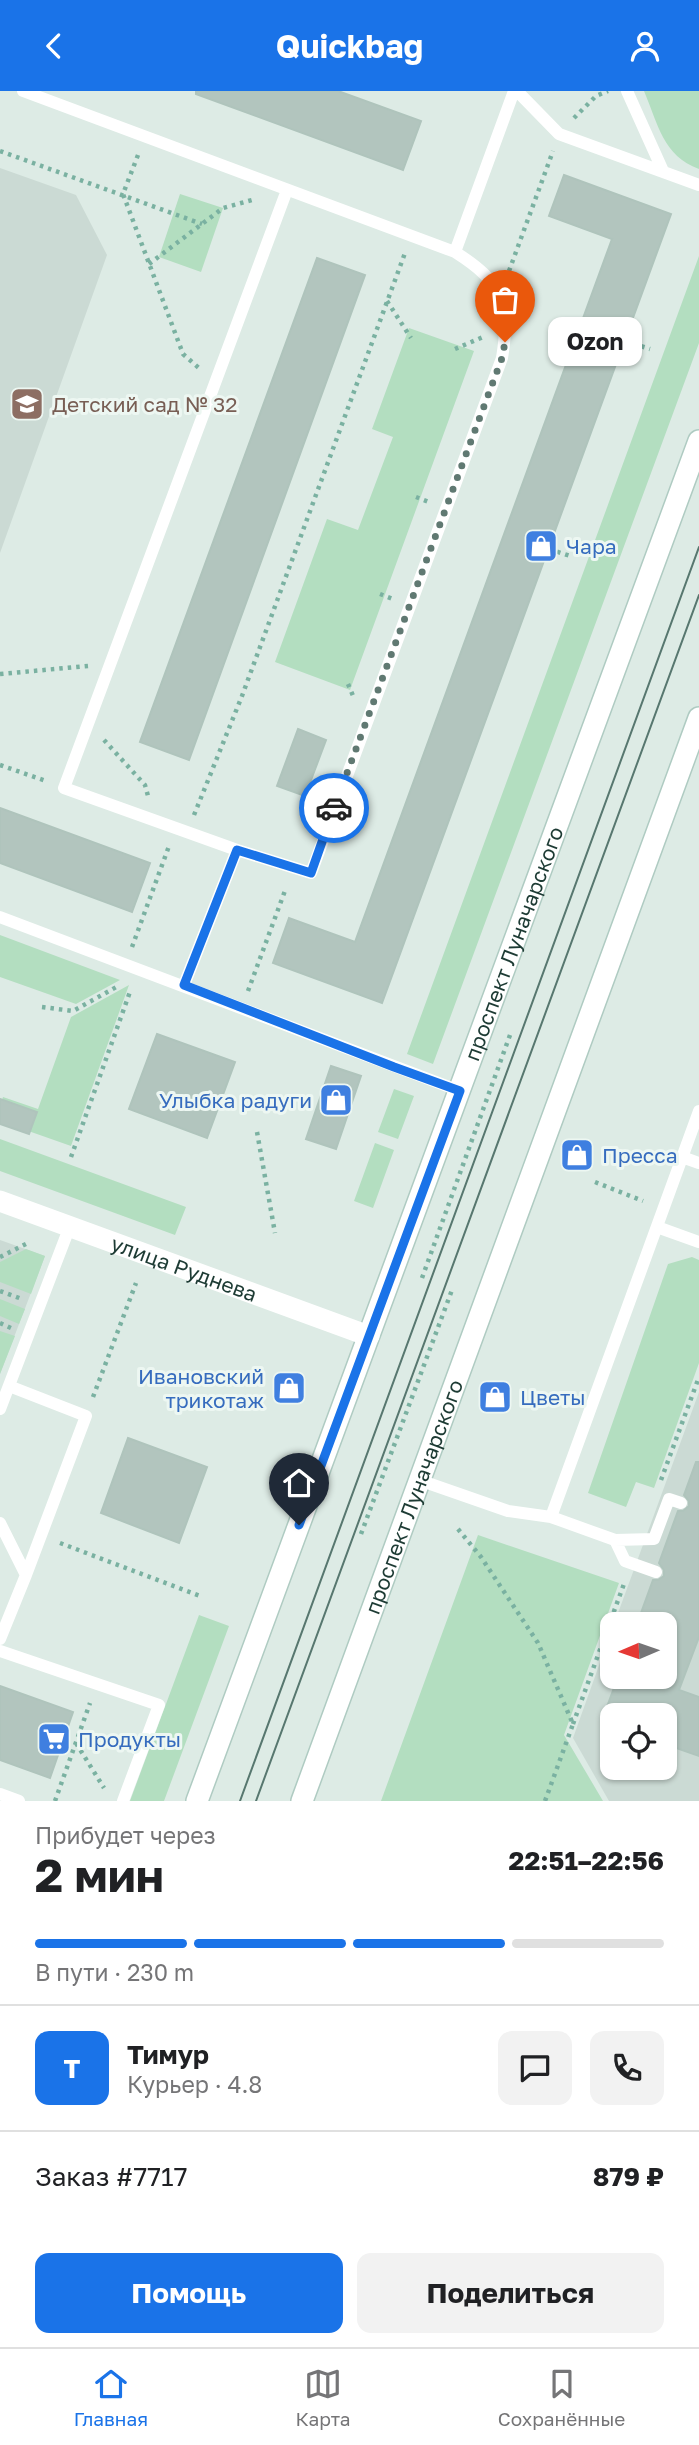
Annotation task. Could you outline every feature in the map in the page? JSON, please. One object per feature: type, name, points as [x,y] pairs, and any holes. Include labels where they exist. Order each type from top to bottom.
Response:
[{"type":"main road","name":"проспект Луначарского","points":[[197,1801],[699,441]]},
{"type":"main road","name":"проспект Луначарского","points":[[302,1801],[699,718]]},
{"type":"main road","name":"улица Руднева","points":[[0,1201],[369,1336]]},
{"type":"lane","points":[[23,91],[454,252],[481,269],[500,295],[507,326],[502,358],[311,873],[237,850],[64,788],[287,190]]},
{"type":"lane","points":[[454,252],[515,91],[559,134],[699,185]]},
{"type":"lane","points":[[628,91],[663,171]]},
{"type":"lane","points":[[184,985],[237,850]]},
{"type":"lane","points":[[0,917],[460,1091]]},
{"type":"lane","points":[[551,1517],[699,1111]]},
{"type":"lane","points":[[682,1157],[699,1163]]},
{"type":"lane","points":[[0,1409],[70,1226]]},
{"type":"lane","points":[[657,1227],[699,1242]]},
{"type":"lane","points":[[0,1639],[86,1416],[9,1385]]},
{"type":"lane","points":[[419,1480],[508,1511],[551,1517],[615,1540],[654,1538],[669,1499],[681,1503]]},
{"type":"lane","points":[[0,1523],[26,1574]]},
{"type":"lane","points":[[615,1540],[625,1561],[656,1572]]},
{"type":"lane","points":[[0,1651],[159,1705],[123,1801]]},
{"type":"lane","points":[[0,1794],[19,1801]]},
{"type":"path","points":[[500,295],[559,134],[596,96],[608,91]]},
{"type":"path","points":[[145,136],[123,194],[183,355],[217,377]]},
{"type":"path","points":[[0,151],[202,225]]},
{"type":"path","points":[[149,264],[223,208],[287,190]]},
{"type":"path","points":[[71,1157],[132,966],[182,830],[242,696],[411,236]]},
{"type":"path","points":[[387,301],[411,338]]},
{"type":"path","points":[[625,341],[650,349]]},
{"type":"path","points":[[549,549],[573,557]]},
{"type":"path","points":[[0,674],[110,664]]},
{"type":"path","points":[[88,722],[145,785],[154,820]]},
{"type":"path","points":[[0,765],[64,788]]},
{"type":"path","points":[[242,1007],[293,867]]},
{"type":"path","points":[[42,1007],[74,1011],[124,982],[132,966]]},
{"type":"path","points":[[422,1278],[510,1035]]},
{"type":"path","points":[[257,1132],[275,1233]]},
{"type":"path","points":[[595,1182],[663,1209]]},
{"type":"path","points":[[0,1257],[28,1243]]},
{"type":"path","points":[[86,1416],[136,1283]]},
{"type":"path","points":[[361,1534],[452,1290]]},
{"type":"path","points":[[0,1323],[11,1327]]},
{"type":"path","points":[[458,1529],[481,1557],[538,1643],[573,1724],[545,1801]]},
{"type":"path","points":[[41,1535],[200,1596]]},
{"type":"path","points":[[55,1801],[97,1684]]},
{"type":"path","points":[[76,1743],[105,1789]]},
{"type":"shaded area","name":"Детский сад № 32","points":[[0,168],[76,195],[107,255],[0,553]]},
{"type":"shaded area","points":[[0,1240],[45,1256],[0,1374]]},
{"type":"shaded area","points":[[699,1392],[699,1801],[609,1801],[573,1738],[600,1663],[600,1689],[677,1689],[677,1612],[618,1612]]},
{"type":"green space","points":[[644,91],[699,91],[699,169],[677,156],[669,147]]},
{"type":"green space","points":[[180,194],[223,208],[201,272],[159,257]]},
{"type":"green space","points":[[699,256],[699,343],[433,1064],[407,1054]]},
{"type":"green space","points":[[409,328],[474,351],[350,690],[275,662],[327,519],[358,530],[393,437],[372,429]]},
{"type":"green space","points":[[0,935],[120,980],[76,1004],[0,977]]},
{"type":"green space","points":[[129,985],[71,1146],[0,1121],[3,1097],[38,1109],[71,1017]]},
{"type":"green space","points":[[394,1089],[414,1096],[398,1139],[378,1132]]},
{"type":"green space","points":[[0,1139],[186,1207],[175,1235],[0,1171]]},
{"type":"green space","points":[[375,1143],[394,1150],[373,1208],[354,1201]]},
{"type":"green space","points":[[26,1249],[45,1256],[31,1294],[0,1282],[0,1262]]},
{"type":"green space","points":[[692,1257],[699,1260],[699,1363],[654,1488],[636,1482],[626,1507],[588,1493],[668,1264]]},
{"type":"green space","points":[[0,1299],[25,1309],[19,1324],[0,1316]]},
{"type":"green space","points":[[0,1331],[15,1336],[0,1374]]},
{"type":"green space","points":[[478,1535],[619,1583],[609,1612],[600,1612],[600,1636],[564,1735],[603,1801],[381,1801]]},
{"type":"green space","points":[[199,1615],[229,1626],[164,1801],[130,1801]]},
{"type":"building","points":[[196,91],[338,91],[421,121],[403,170],[196,94]]},
{"type":"building","points":[[564,175],[671,214],[382,1003],[273,963],[289,918],[355,942],[612,239],[549,216]]},
{"type":"building","points":[[317,258],[365,275],[189,760],[140,742]]},
{"type":"building","points":[[298,729],[326,740],[305,796],[277,786]]},
{"type":"building","points":[[0,808],[150,863],[132,912],[0,863]]},
{"type":"building","points":[[157,1034],[235,1062],[207,1138],[129,1109]]},
{"type":"building","points":[[331,1066],[361,1076],[336,1149],[306,1139]]},
{"type":"building","points":[[0,1099],[37,1112],[29,1134],[0,1124]]},
{"type":"building","points":[[128,1438],[207,1467],[179,1543],[101,1513]]},
{"type":"building","points":[[696,1462],[699,1462],[699,1637],[679,1690],[699,1697],[699,1756],[677,1748],[677,1703],[608,1703],[614,1689],[677,1689],[677,1612],[641,1612],[653,1580],[664,1576],[664,1570],[659,1563],[678,1511],[689,1506],[684,1495]]},
{"type":"building","points":[[0,1686],[73,1712],[50,1778],[0,1760]]},
{"type":"tram line","points":[[240,1801],[699,547]]},
{"type":"tram line","points":[[256,1801],[699,595]]},
{"type":"way so far","points":[[334,808],[502,358],[505,342]]},
{"type":"place","name":"Ozon","points":[[505,342]]},
{"type":"place","name":"Детский сад № 32","points":[[27,404]]},
{"type":"place","name":"Чара","points":[[541,546]]},
{"type":"place","name":"Улыбка радуги","points":[[336,1100]]},
{"type":"place","name":"Пресса","points":[[577,1155]]},
{"type":"place","name":"Ивановский трикотаж","points":[[289,1388]]},
{"type":"place","name":"Цветы","points":[[495,1397]]},
{"type":"place","name":"Продукты","points":[[54,1739]]},
{"type":"route","points":[[299,1525],[460,1091],[184,985],[237,850],[311,873],[334,808]]}]
